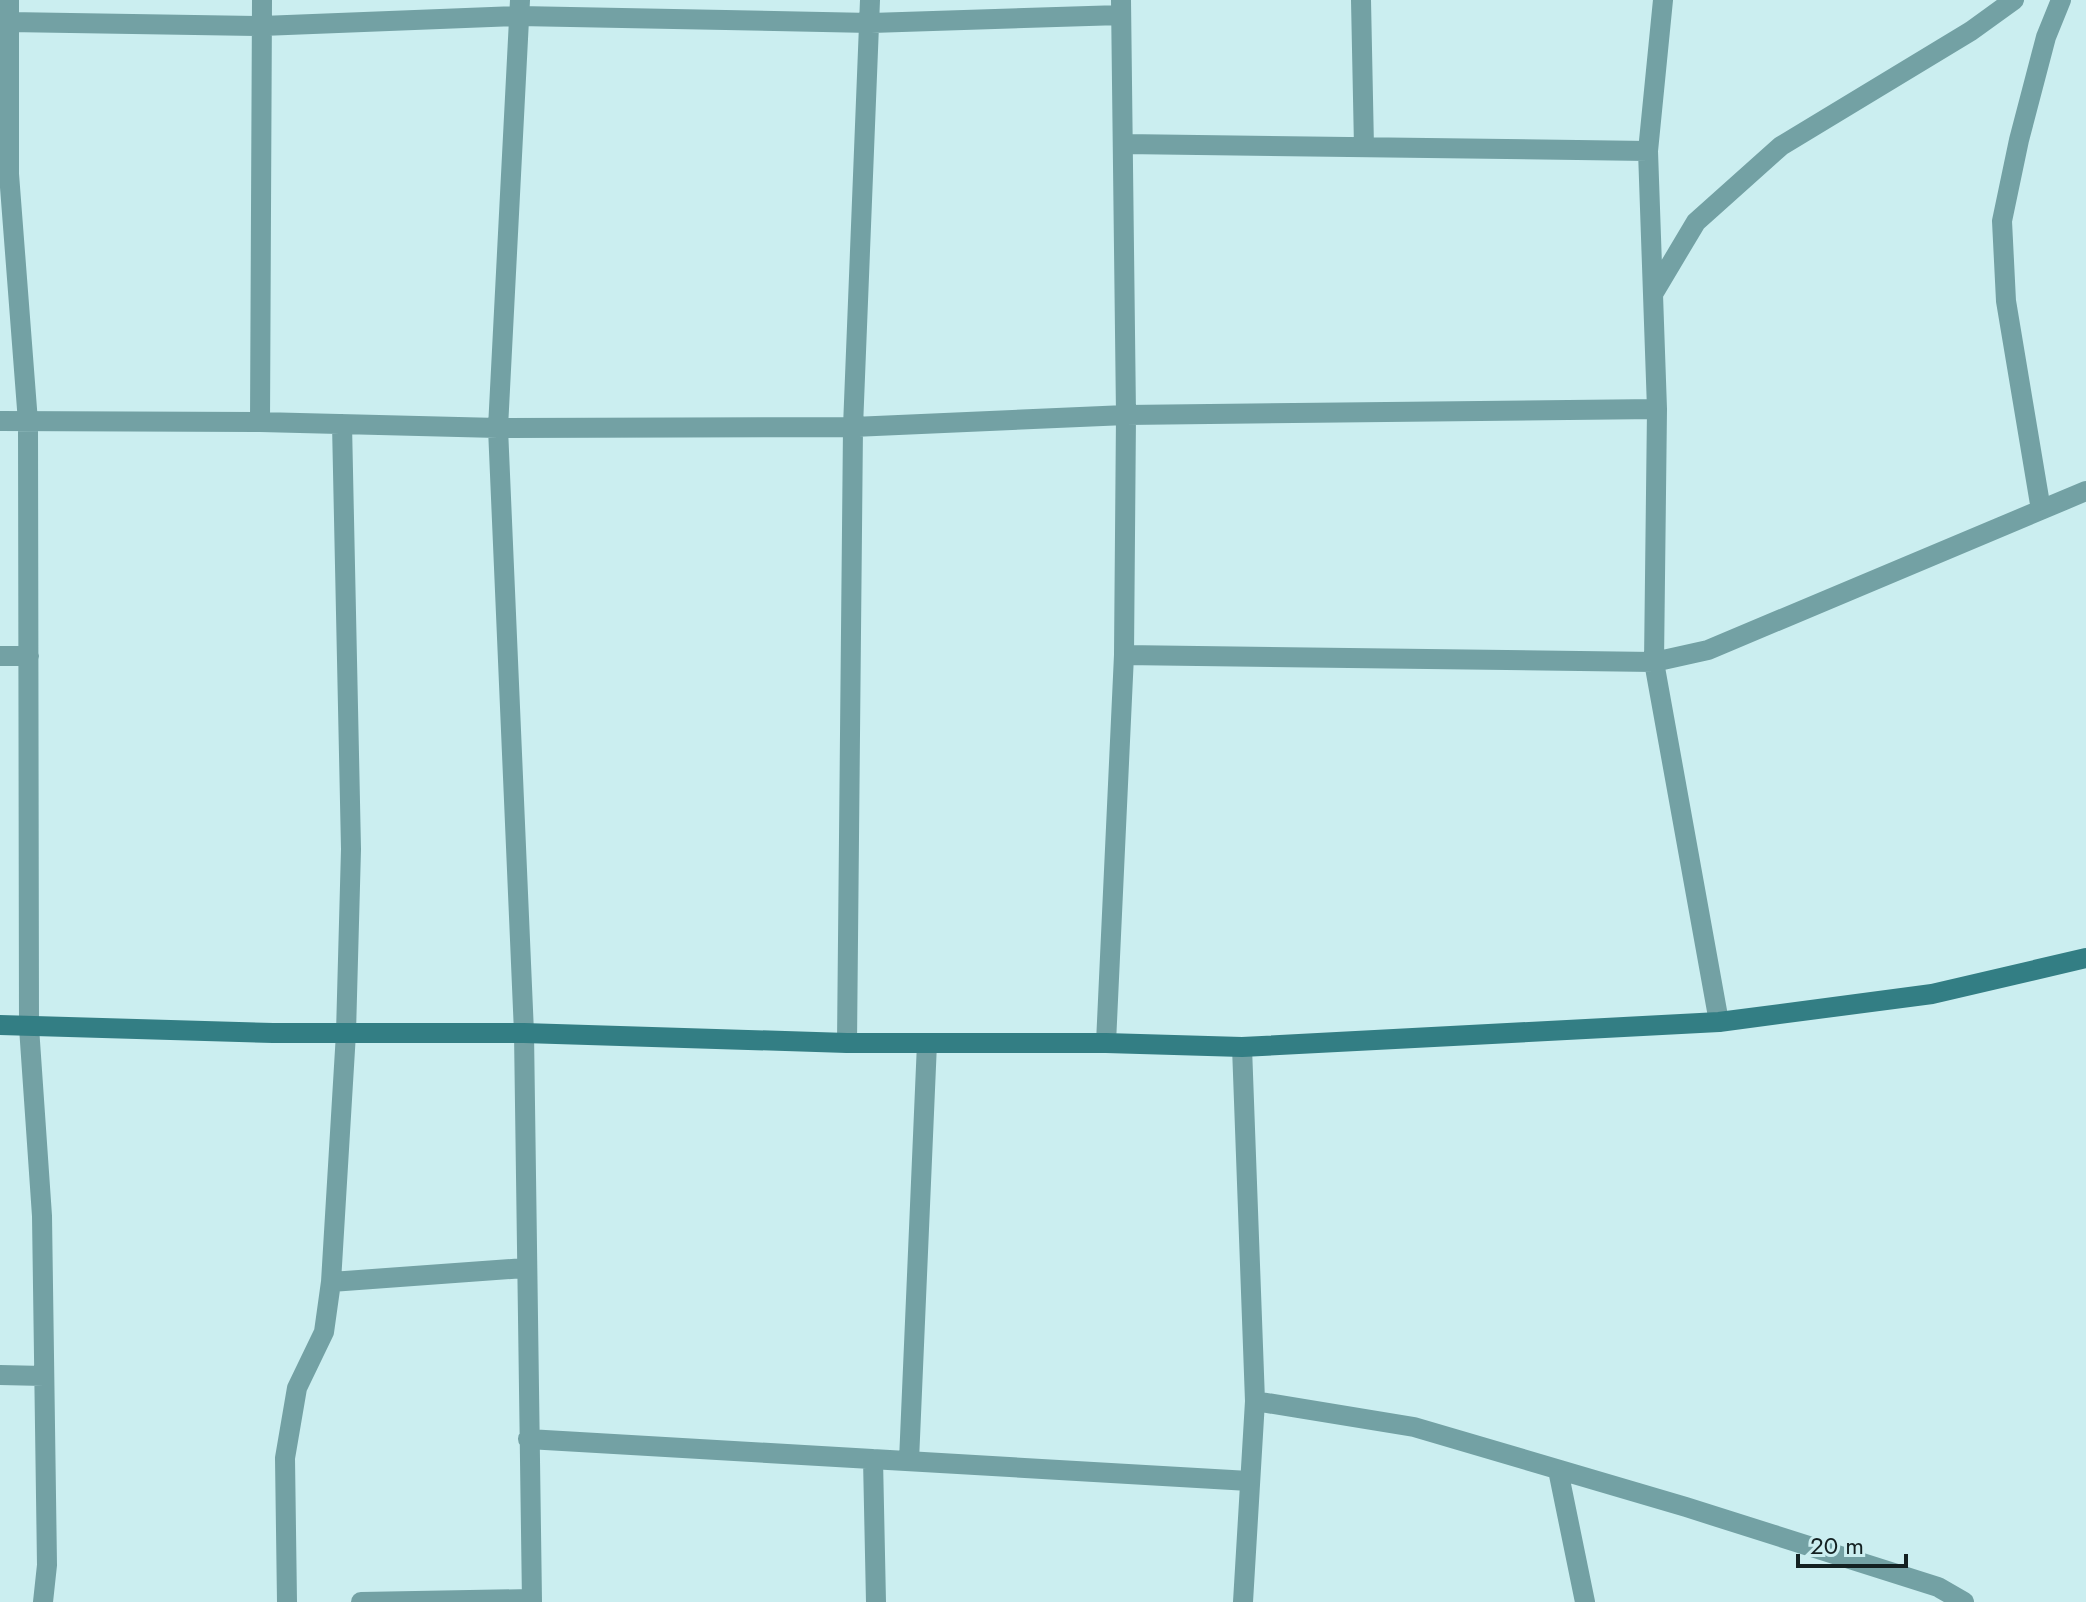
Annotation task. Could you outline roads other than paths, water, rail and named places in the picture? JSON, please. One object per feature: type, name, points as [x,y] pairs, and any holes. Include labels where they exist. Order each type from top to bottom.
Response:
[{"type":"street","points":[[9,0],[5,174],[28,422],[29,1027],[42,1216],[47,1565],[43,1602]]},
{"type":"street","points":[[260,422],[262,0]]},
{"type":"street","points":[[847,1043],[853,427],[870,0]]},
{"type":"street","points":[[1361,0],[1364,147]]},
{"type":"street","points":[[1663,0],[1648,151],[1657,409],[1654,662],[1719,1022]]},
{"type":"street","points":[[1653,294],[1696,222],[1781,146],[1971,31],[2014,0]]},
{"type":"street","points":[[2041,510],[2006,301],[2002,221],[2022,125],[2046,37],[2061,0]]},
{"type":"street","points":[[9,22],[262,26],[520,8],[871,23],[1121,8],[1126,415],[1124,655],[1106,1043]]},
{"type":"street","points":[[361,1602],[532,1600],[524,1033],[498,428],[520,8]]},
{"type":"street","points":[[1124,144],[1648,151]]},
{"type":"street","points":[[0,421],[260,422],[498,428],[853,427],[1126,415],[1657,409]]},
{"type":"street","points":[[287,1602],[285,1458],[297,1388],[324,1332],[331,1282],[346,1033],[351,849],[342,424]]},
{"type":"street","points":[[1124,655],[1654,662],[1708,650],[2086,491]]},
{"type":"street","points":[[0,656],[29,656]]},
{"type":"street","points":[[0,1025],[346,1033],[524,1033],[847,1043],[1106,1043],[1242,1047],[1719,1022],[1932,994],[2086,958]]},
{"type":"street","points":[[909,1461],[927,1043]]},
{"type":"street","points":[[1242,1047],[1255,1401],[1243,1602]]},
{"type":"street","points":[[331,1282],[525,1268]]},
{"type":"street","points":[[0,1375],[44,1376]]},
{"type":"street","points":[[1255,1401],[1414,1427],[1938,1587],[1964,1602]]},
{"type":"street","points":[[528,1439],[1249,1481]]},
{"type":"street","points":[[873,1459],[876,1602]]},
{"type":"street","points":[[1558,1470],[1585,1602]]}]
